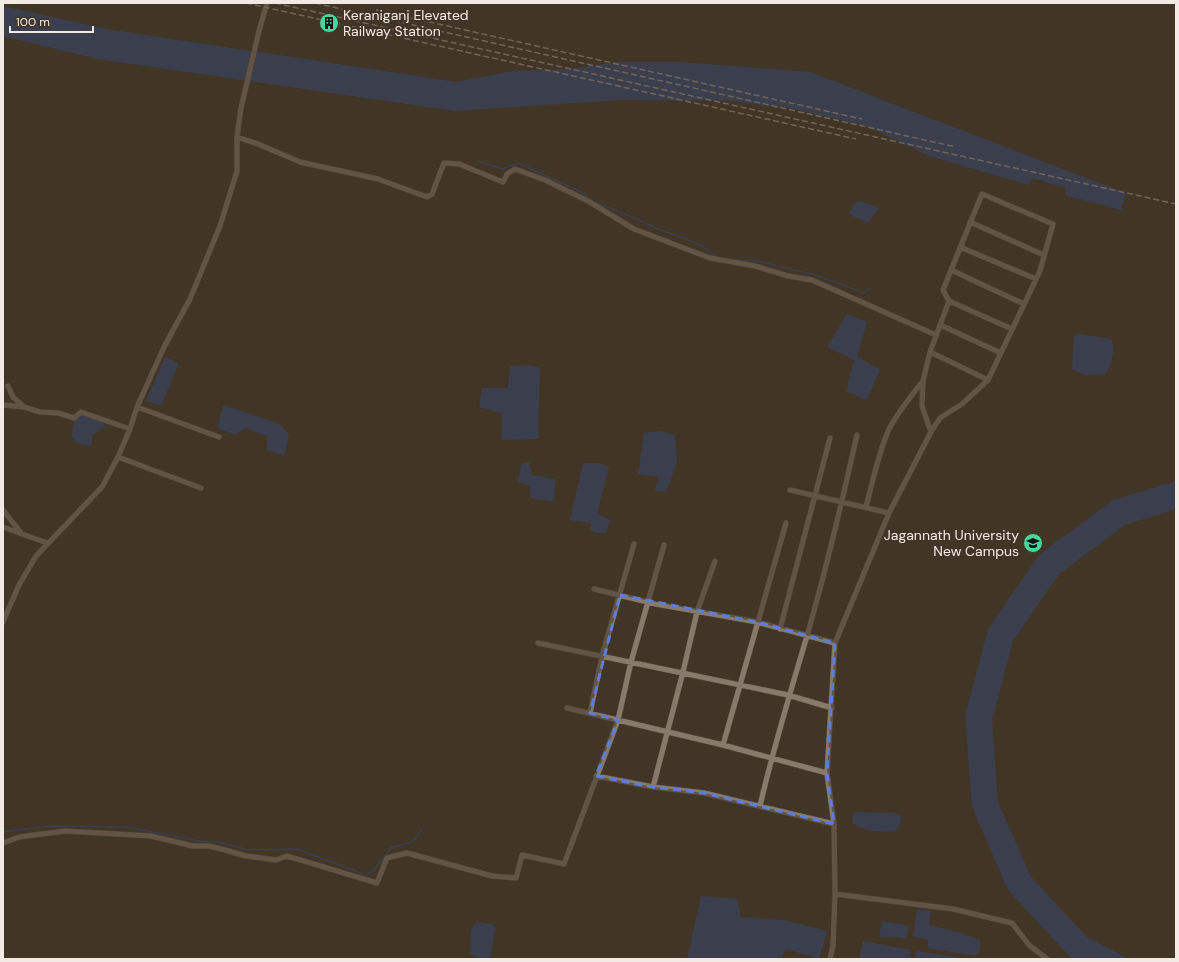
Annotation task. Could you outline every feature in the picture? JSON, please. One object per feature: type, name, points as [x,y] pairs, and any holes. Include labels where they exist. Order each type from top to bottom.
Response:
[{"type":"street","points":[[3,622],[19,584],[36,556],[102,486],[118,457],[130,429],[137,407],[164,347],[190,298],[220,226],[237,171],[241,108],[267,3]]},
{"type":"street","points":[[238,137],[300,162],[378,179],[427,197],[432,194],[444,163],[459,164],[502,182],[506,174],[515,169],[545,180],[588,201],[634,229],[710,258],[755,266],[788,276],[812,280],[936,335]]},
{"type":"street","points":[[830,959],[835,894],[834,824],[827,773],[835,644],[889,513],[931,432],[940,418],[962,404],[988,380],[1036,279],[1053,224],[982,194],[944,290],[949,301],[1012,329]]},
{"type":"street","points":[[970,222],[1044,255]]},
{"type":"street","points":[[960,248],[1036,279]]},
{"type":"street","points":[[951,270],[1024,304]]},
{"type":"street","points":[[931,432],[922,406],[923,380],[930,352],[949,301]]},
{"type":"street","points":[[940,325],[1001,353]]},
{"type":"street","points":[[930,352],[988,380]]},
{"type":"street","points":[[866,507],[882,445],[890,428],[906,402],[923,380]]},
{"type":"street","points":[[8,386],[13,397],[24,407]]},
{"type":"street","points":[[3,405],[24,407],[40,412],[58,413],[74,418],[81,412],[130,429]]},
{"type":"street","points":[[137,407],[219,437]]},
{"type":"street","points":[[760,806],[788,695],[807,636],[842,502],[857,435]]},
{"type":"street","points":[[780,629],[830,438]]},
{"type":"street","points":[[118,457],[201,488]]},
{"type":"street","points":[[790,490],[889,513]]},
{"type":"street","points":[[3,510],[22,534]]},
{"type":"street","points":[[723,744],[786,523]]},
{"type":"street","points":[[3,527],[47,543]]},
{"type":"street","points":[[590,713],[602,656],[634,544]]},
{"type":"street","points":[[3,843],[19,837],[65,831],[151,836],[193,846],[209,846],[246,856],[276,860],[287,856],[377,883],[387,858],[407,853],[492,876],[516,878],[522,855],[564,864],[618,720],[631,662],[664,545]]},
{"type":"street","points":[[653,788],[697,612],[715,561]]},
{"type":"street","points":[[594,589],[697,612],[757,622],[835,644]]},
{"type":"street","points":[[538,643],[740,684],[788,695],[832,708]]},
{"type":"street","points":[[567,708],[723,744],[771,759],[827,773]]},
{"type":"street","points":[[596,776],[653,788],[704,792],[834,824]]},
{"type":"street","points":[[835,894],[953,910],[1012,923],[1029,945],[1047,959]]},
{"type":"highlighted area","points":[[620,595],[757,622],[835,643],[827,773],[834,824],[704,793],[653,787],[596,776],[618,720],[590,713]]},
{"type":"water","points":[[3,6],[106,29],[457,82],[513,71],[569,69],[619,62],[680,62],[810,72],[1126,193],[1121,210],[1065,195],[1066,188],[1032,178],[1029,185],[929,156],[866,126],[794,109],[732,101],[621,100],[455,111],[97,59],[3,36]]},
{"type":"water","points":[[859,201],[878,207],[878,210],[867,223],[849,214],[853,205]]},
{"type":"water","points":[[847,314],[867,322],[857,356],[880,370],[867,400],[846,391],[854,360],[827,347]]},
{"type":"water","points":[[1080,334],[1111,339],[1113,352],[1110,366],[1105,374],[1086,375],[1072,369],[1074,335]]},
{"type":"water","points":[[165,357],[179,363],[161,406],[146,401]]},
{"type":"water","points":[[527,365],[540,367],[538,439],[501,440],[501,413],[479,407],[482,388],[508,388],[510,366]]},
{"type":"water","points":[[223,405],[280,424],[289,434],[284,456],[267,450],[267,436],[245,428],[235,435],[217,428]]},
{"type":"water","points":[[81,415],[104,422],[105,427],[93,434],[91,445],[88,446],[77,443],[72,438],[73,424]]},
{"type":"water","points":[[660,431],[675,435],[677,462],[666,492],[655,491],[658,477],[638,474],[644,433]]},
{"type":"water","points":[[529,462],[532,475],[556,479],[553,502],[530,498],[530,486],[518,482],[521,463]]},
{"type":"water","points":[[583,463],[599,463],[609,467],[597,513],[610,520],[606,533],[596,533],[590,530],[591,523],[570,520]]},
{"type":"water","points":[[1176,481],[1176,509],[1125,525],[1059,574],[1013,641],[992,720],[998,802],[1031,877],[1087,937],[1129,959],[1072,959],[1008,890],[972,807],[965,716],[988,629],[1040,554],[1113,500]]},
{"type":"water","points":[[854,812],[894,813],[902,816],[896,831],[866,830],[852,822]]},
{"type":"water","points":[[701,896],[737,899],[741,917],[784,920],[827,931],[819,959],[786,949],[781,959],[687,959]]},
{"type":"water","points":[[917,909],[931,911],[929,925],[965,934],[980,940],[980,950],[976,956],[928,948],[928,940],[913,936]]},
{"type":"water","points":[[882,921],[909,926],[906,939],[896,937],[879,937]]},
{"type":"water","points":[[475,923],[493,924],[495,928],[491,957],[480,958],[470,954],[471,930]]},
{"type":"water","points":[[863,941],[911,950],[910,959],[859,959]]},
{"type":"water","points":[[916,951],[967,959],[915,959]]},
{"type":"waterway","points":[[478,161],[503,169],[518,163],[584,193],[588,199]]},
{"type":"waterway","points":[[593,202],[693,242],[719,257]]},
{"type":"waterway","points":[[732,259],[744,261],[753,260],[815,275],[864,293],[869,289]]},
{"type":"waterway","points":[[3,832],[48,826],[126,827],[199,841],[219,842],[248,850],[297,849],[366,875],[374,870],[392,847],[411,842],[417,837],[422,828]]},
{"type":"railway","points":[[246,3],[856,139]]},
{"type":"railway","points":[[275,3],[1176,204]]},
{"type":"railway","points":[[315,3],[956,147]]},
{"type":"railway","points":[[376,10],[862,119]]},
{"type":"place","name":"Keraniganj Elevated Railway Station","points":[[329,23]]},
{"type":"place","name":"Jagannath University New Campus","points":[[1033,543]]}]
